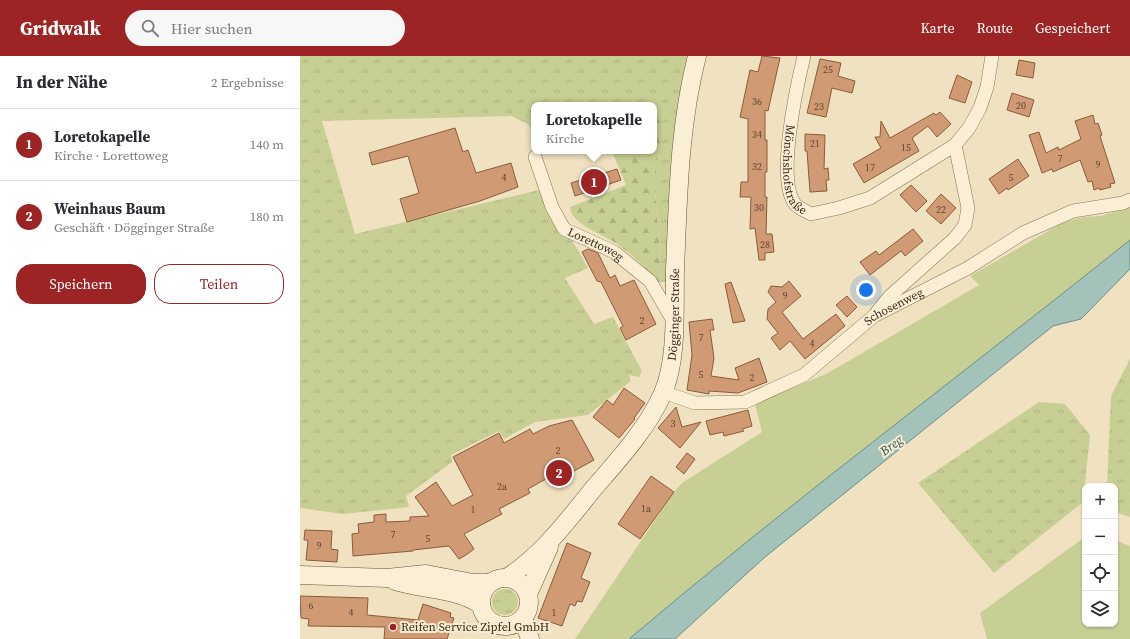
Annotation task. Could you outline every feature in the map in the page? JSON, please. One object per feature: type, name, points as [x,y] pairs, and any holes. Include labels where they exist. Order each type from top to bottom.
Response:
[{"type":"main road","name":"Dögginger Straße","points":[[508,578],[555,537],[629,446],[646,422],[663,392],[671,362],[674,322],[678,182],[686,106],[697,56]]},
{"type":"main road","name":"Dögginger Straße","points":[[528,594],[540,565],[555,537]]},
{"type":"main road","points":[[300,574],[387,578],[426,574],[473,582],[490,583]]},
{"type":"main road","points":[[387,578],[408,585],[466,596],[481,605]]},
{"type":"main road","points":[[498,578],[508,578],[518,581],[528,594],[528,610],[523,618],[508,632],[485,616],[481,605],[484,590],[490,583],[498,578]]},
{"type":"main road","points":[[523,618],[530,639]]},
{"type":"street","name":"Mönchshofstraße","points":[[804,56],[795,95],[788,147],[787,182],[795,204],[811,214],[839,208],[870,198],[955,145],[969,128],[980,108],[987,87],[992,56]]},
{"type":"street","points":[[874,316],[890,296],[955,238],[965,225],[968,208],[955,145]]},
{"type":"street","name":"Lorettoweg","points":[[535,157],[552,207],[564,229],[614,252],[650,281],[674,322]]},
{"type":"street","name":"Schosenweg","points":[[663,392],[695,403],[745,402],[804,375],[874,316],[968,268],[1023,233],[1073,211],[1123,203],[1130,200]]},
{"type":"green space","points":[[300,56],[690,56],[668,282],[662,282],[653,163],[655,154],[657,154],[657,144],[663,115],[657,112],[657,102],[531,102],[531,129],[528,124],[511,116],[322,121],[355,234],[543,189],[588,268],[565,278],[594,324],[613,317],[642,371],[639,377],[629,375],[631,381],[588,415],[535,422],[504,439],[499,431],[451,455],[452,462],[406,496],[409,507],[343,514],[300,508]]},
{"type":"green space","points":[[657,112],[663,115],[661,155],[653,163],[662,282],[657,282],[643,266],[620,246],[588,228],[576,219],[572,213],[570,207],[626,185],[613,154],[657,154]]},
{"type":"green space","points":[[1130,207],[1130,240],[815,487],[629,639],[575,639],[674,492],[682,483],[762,432],[755,404],[828,373],[979,285],[970,276],[1064,222],[1084,217],[1101,216]]},
{"type":"green space","points":[[1130,359],[1130,517],[1118,513],[1118,483],[1107,483],[1111,396]]},
{"type":"green space","points":[[1039,402],[1065,404],[1090,435],[1085,483],[1082,483],[1082,503],[994,573],[918,483]]},
{"type":"green space","points":[[1082,539],[1082,627],[1118,627],[1118,541],[1130,546],[1130,639],[987,639],[980,613]]},
{"type":"green space","points":[[505,589],[514,593],[518,602],[514,611],[505,615],[496,611],[492,602],[496,593]]},
{"type":"water","name":"Breg","points":[[1130,240],[1130,269],[1081,319],[1053,326],[765,557],[675,639],[629,639],[815,487]]},
{"type":"building","points":[[762,56],[780,58],[768,111],[765,110],[765,140],[767,140],[767,172],[765,172],[765,197],[767,197],[766,234],[772,234],[774,252],[765,253],[765,260],[759,260],[755,228],[750,229],[751,197],[740,197],[741,182],[748,182],[748,119],[740,117],[750,70],[758,72]]},
{"type":"building","points":[[820,59],[841,63],[838,76],[855,81],[852,93],[832,88],[826,117],[807,113]]},
{"type":"building","points":[[1019,60],[1035,63],[1033,78],[1016,75]]},
{"type":"building","points":[[957,75],[972,82],[965,103],[949,98]]},
{"type":"building","points":[[1012,93],[1034,100],[1029,117],[1007,110]]},
{"type":"building","points":[[940,112],[951,124],[937,137],[928,126],[912,138],[919,151],[864,183],[853,164],[881,148],[875,137],[880,137],[881,121],[890,138],[934,113],[936,115]]},
{"type":"building","points":[[1093,115],[1095,124],[1098,123],[1102,135],[1100,136],[1115,183],[1110,184],[1111,187],[1094,190],[1092,181],[1088,182],[1080,160],[1053,172],[1052,169],[1042,173],[1029,135],[1039,132],[1046,153],[1058,147],[1059,150],[1081,139],[1075,121]]},
{"type":"building","points":[[455,128],[463,152],[468,150],[476,173],[511,163],[518,187],[480,201],[407,222],[400,199],[419,193],[408,156],[372,165],[369,153]]},
{"type":"building","points":[[805,134],[825,135],[824,169],[828,168],[829,180],[826,180],[827,191],[810,192],[807,151],[805,151]]},
{"type":"building","points":[[1018,159],[1029,176],[1008,190],[1007,188],[999,194],[989,179]]},
{"type":"building","points":[[617,169],[621,180],[575,196],[571,183]]},
{"type":"building","points":[[911,185],[927,201],[916,212],[900,195]]},
{"type":"building","points":[[941,194],[956,208],[941,224],[926,211]]},
{"type":"building","points":[[913,229],[923,241],[905,256],[901,251],[870,275],[860,262],[876,251],[879,255]]},
{"type":"building","points":[[588,249],[598,253],[610,278],[615,275],[620,286],[634,280],[656,324],[626,340],[620,328],[623,326],[601,282],[597,281],[582,252]]},
{"type":"building","points":[[789,281],[801,296],[782,312],[803,339],[836,314],[845,326],[805,359],[790,341],[780,350],[771,338],[778,333],[767,319],[768,309],[776,302],[768,292],[771,286],[782,287]]},
{"type":"building","points":[[731,282],[745,321],[733,323],[725,284]]},
{"type":"building","points":[[847,296],[857,307],[847,317],[836,305]]},
{"type":"building","points":[[712,319],[714,330],[710,330],[714,358],[711,376],[739,380],[735,368],[759,358],[767,382],[738,393],[709,391],[709,394],[687,390],[692,355],[689,322]]},
{"type":"building","points":[[624,388],[645,403],[634,418],[635,419],[619,438],[593,417],[607,400],[613,405]]},
{"type":"building","points":[[676,407],[682,427],[701,422],[680,448],[658,428]]},
{"type":"building","points":[[748,410],[752,426],[742,429],[744,431],[724,436],[723,432],[710,435],[706,421]]},
{"type":"building","points":[[572,420],[594,460],[556,481],[553,475],[528,489],[530,493],[499,509],[502,514],[464,534],[474,549],[466,555],[459,559],[449,546],[413,551],[353,556],[352,534],[359,533],[358,524],[374,522],[374,515],[386,514],[386,522],[410,521],[410,517],[429,516],[415,497],[436,482],[452,506],[473,495],[453,457],[499,433],[504,443],[530,429],[533,434],[549,426]]},
{"type":"building","points":[[687,453],[695,459],[684,474],[676,467]]},
{"type":"building","points":[[651,476],[674,492],[640,539],[618,524]]},
{"type":"building","points":[[305,530],[332,531],[331,549],[338,550],[337,562],[306,560],[308,540],[304,540]]},
{"type":"building","points":[[567,543],[591,553],[581,578],[590,582],[582,602],[577,601],[575,606],[570,604],[562,626],[538,618]]},
{"type":"building","points":[[300,596],[368,598],[367,615],[418,620],[423,604],[451,613],[450,617],[454,618],[447,639],[384,639],[385,627],[308,626],[309,619],[301,618]]},
{"type":"place","name":"Loretokapelle","points":[[594,182]]},
{"type":"place","name":"Weinhaus Baum","points":[[559,473]]},
{"type":"place","name":"Reifen Service Zipfel GmbH","points":[[393,627]]}]
